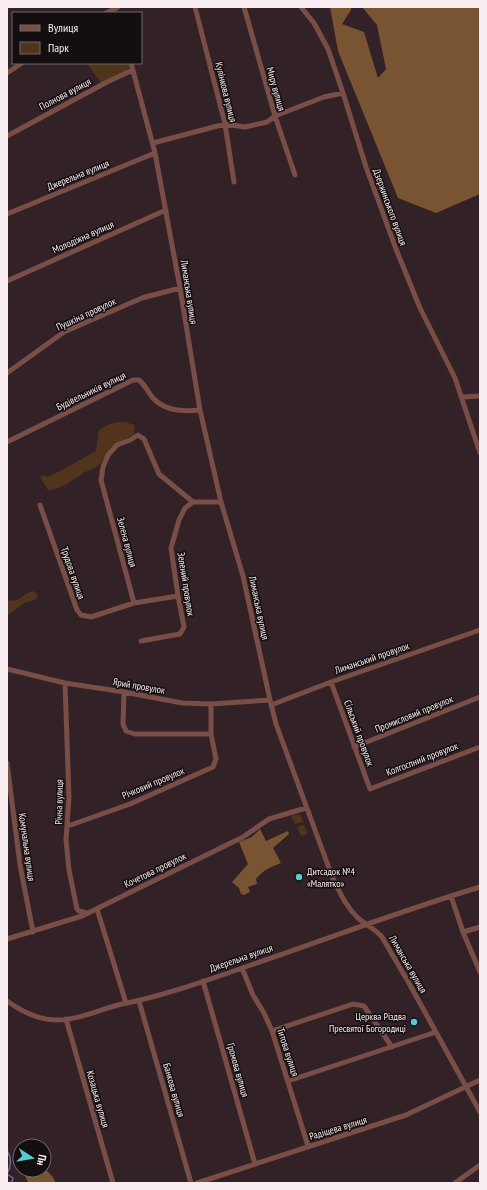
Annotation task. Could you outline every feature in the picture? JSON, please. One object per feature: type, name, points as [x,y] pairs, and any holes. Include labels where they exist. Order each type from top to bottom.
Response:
[{"type":"street","name":"Кулінкова вулиця","points":[[195,7],[225,124],[234,182]]},
{"type":"street","name":"Миру вулиця","points":[[244,7],[274,116],[295,175]]},
{"type":"street","name":"Дзержинського вулиця","points":[[301,7],[314,23],[328,48],[366,167],[396,249],[420,308],[455,378],[468,413],[480,453]]},
{"type":"street","points":[[7,73],[20,64]]},
{"type":"street","name":"Лиманська вулиця","points":[[131,64],[155,153],[180,288],[200,410],[222,502],[243,576],[270,703],[276,724],[333,879],[342,897],[352,912],[377,931],[382,937],[480,1112]]},
{"type":"street","name":"Полнова вулиця","points":[[7,136],[107,82],[133,70]]},
{"type":"street","points":[[153,143],[225,124],[245,126],[267,122],[274,116],[324,97],[343,93]]},
{"type":"street","name":"Джерельна вулиця","points":[[7,214],[155,153]]},
{"type":"street","name":"Молодіжна вулиця","points":[[7,281],[166,210]]},
{"type":"street","name":"Пушкіна провулок","points":[[7,373],[64,332],[142,298],[180,288]]},
{"type":"street","name":"Будівельників вулиця","points":[[7,442],[133,380],[139,380],[152,397],[167,408],[183,411],[200,410]]},
{"type":"street","points":[[462,397],[480,396]]},
{"type":"street","name":"Зелена вулиця","points":[[134,603],[102,480],[103,467],[108,455],[117,445],[130,440],[138,434],[144,439],[159,474],[193,502]]},
{"type":"street","points":[[193,502],[222,502]]},
{"type":"street","name":"Зелений провулок","points":[[141,642],[180,634],[183,631],[184,627],[171,548],[179,520],[185,508],[193,502]]},
{"type":"street","name":"Трудова вулиця","points":[[40,505],[77,610],[81,615],[91,616],[134,603]]},
{"type":"street","points":[[134,603],[178,596]]},
{"type":"street","name":"Лиманський провулок","points":[[270,703],[480,630]]},
{"type":"street","name":"Ярий провулок","points":[[7,669],[65,683],[182,703],[270,703]]},
{"type":"street","name":"Сільський провулок","points":[[331,682],[370,789]]},
{"type":"street","name":"Річна вулиця","points":[[65,683],[69,784],[68,826],[66,840],[69,870],[77,909],[79,912],[87,914]]},
{"type":"street","points":[[124,692],[123,724],[126,731],[135,734],[210,734]]},
{"type":"street","name":"Промисловий провулок","points":[[354,747],[480,697]]},
{"type":"street","name":"Річковий провулок","points":[[68,826],[130,804],[213,766],[216,759],[210,734],[211,704]]},
{"type":"street","name":"Колгоспний провулок","points":[[370,789],[480,747]]},
{"type":"street","name":"Комунальна вулиця","points":[[7,763],[20,865],[33,932]]},
{"type":"street","name":"Кочетова провулок","points":[[7,939],[87,914],[243,837],[270,819],[306,808]]},
{"type":"street","name":"Джерельна вулиця","points":[[7,1001],[25,1012],[43,1019],[66,1019],[139,1001],[203,981],[367,924],[480,887]]},
{"type":"street","points":[[450,896],[480,972]]},
{"type":"street","points":[[97,909],[126,1003]]},
{"type":"street","points":[[463,932],[480,927]]},
{"type":"street","name":"Титова вулиця","points":[[242,968],[253,995],[264,1013],[272,1031],[308,1146]]},
{"type":"street","name":"Громова вулиця","points":[[203,981],[255,1164]]},
{"type":"street","name":"Банкова вулиця","points":[[139,1001],[191,1183]]},
{"type":"street","points":[[272,1031],[354,1004],[364,1006],[392,1047]]},
{"type":"street","name":"Козацька вулиця","points":[[66,1019],[113,1183]]},
{"type":"street","points":[[288,1081],[436,1032]]},
{"type":"street","name":"Радіщева вулиця","points":[[197,1183],[406,1115],[480,1080]]},
{"type":"street","points":[[455,1183],[480,1165]]},
{"type":"green space","points":[[88,64],[129,64],[130,66],[126,71],[101,83]]},
{"type":"green space","points":[[125,422],[135,425],[134,434],[110,448],[101,463],[95,468],[85,472],[67,484],[53,490],[48,490],[40,477],[44,475],[47,477],[60,471],[96,451],[99,430],[110,424]]},
{"type":"green space","points":[[33,591],[38,597],[24,603],[7,616],[7,600],[11,601],[18,599]]},
{"type":"green space","points":[[300,815],[303,822],[295,824],[291,816]]},
{"type":"green space","points":[[304,825],[308,834],[301,836],[297,827]]},
{"type":"shaded area","points":[[330,7],[351,7],[351,10],[342,24],[364,32],[378,78],[386,69],[377,25],[362,7],[480,7],[480,194],[436,213],[398,198],[338,51]]},
{"type":"shaded area","points":[[260,829],[266,841],[288,831],[289,834],[273,848],[281,863],[261,873],[256,879],[257,884],[248,887],[250,892],[244,895],[241,894],[239,888],[232,882],[248,864],[239,842],[252,837]]},
{"type":"shaded area","points":[[52,1176],[56,1183],[28,1183],[26,1178],[52,1178]]},
{"type":"waterway","points":[[7,1151],[10,1157],[7,1174],[13,1178],[12,1182],[9,1183]]},
{"type":"place","name":"Дитсадок №4 «Малятко»","points":[[299,877]]},
{"type":"place","name":"Церква Різдва Пресвятої Богородиці","points":[[414,1022]]}]
